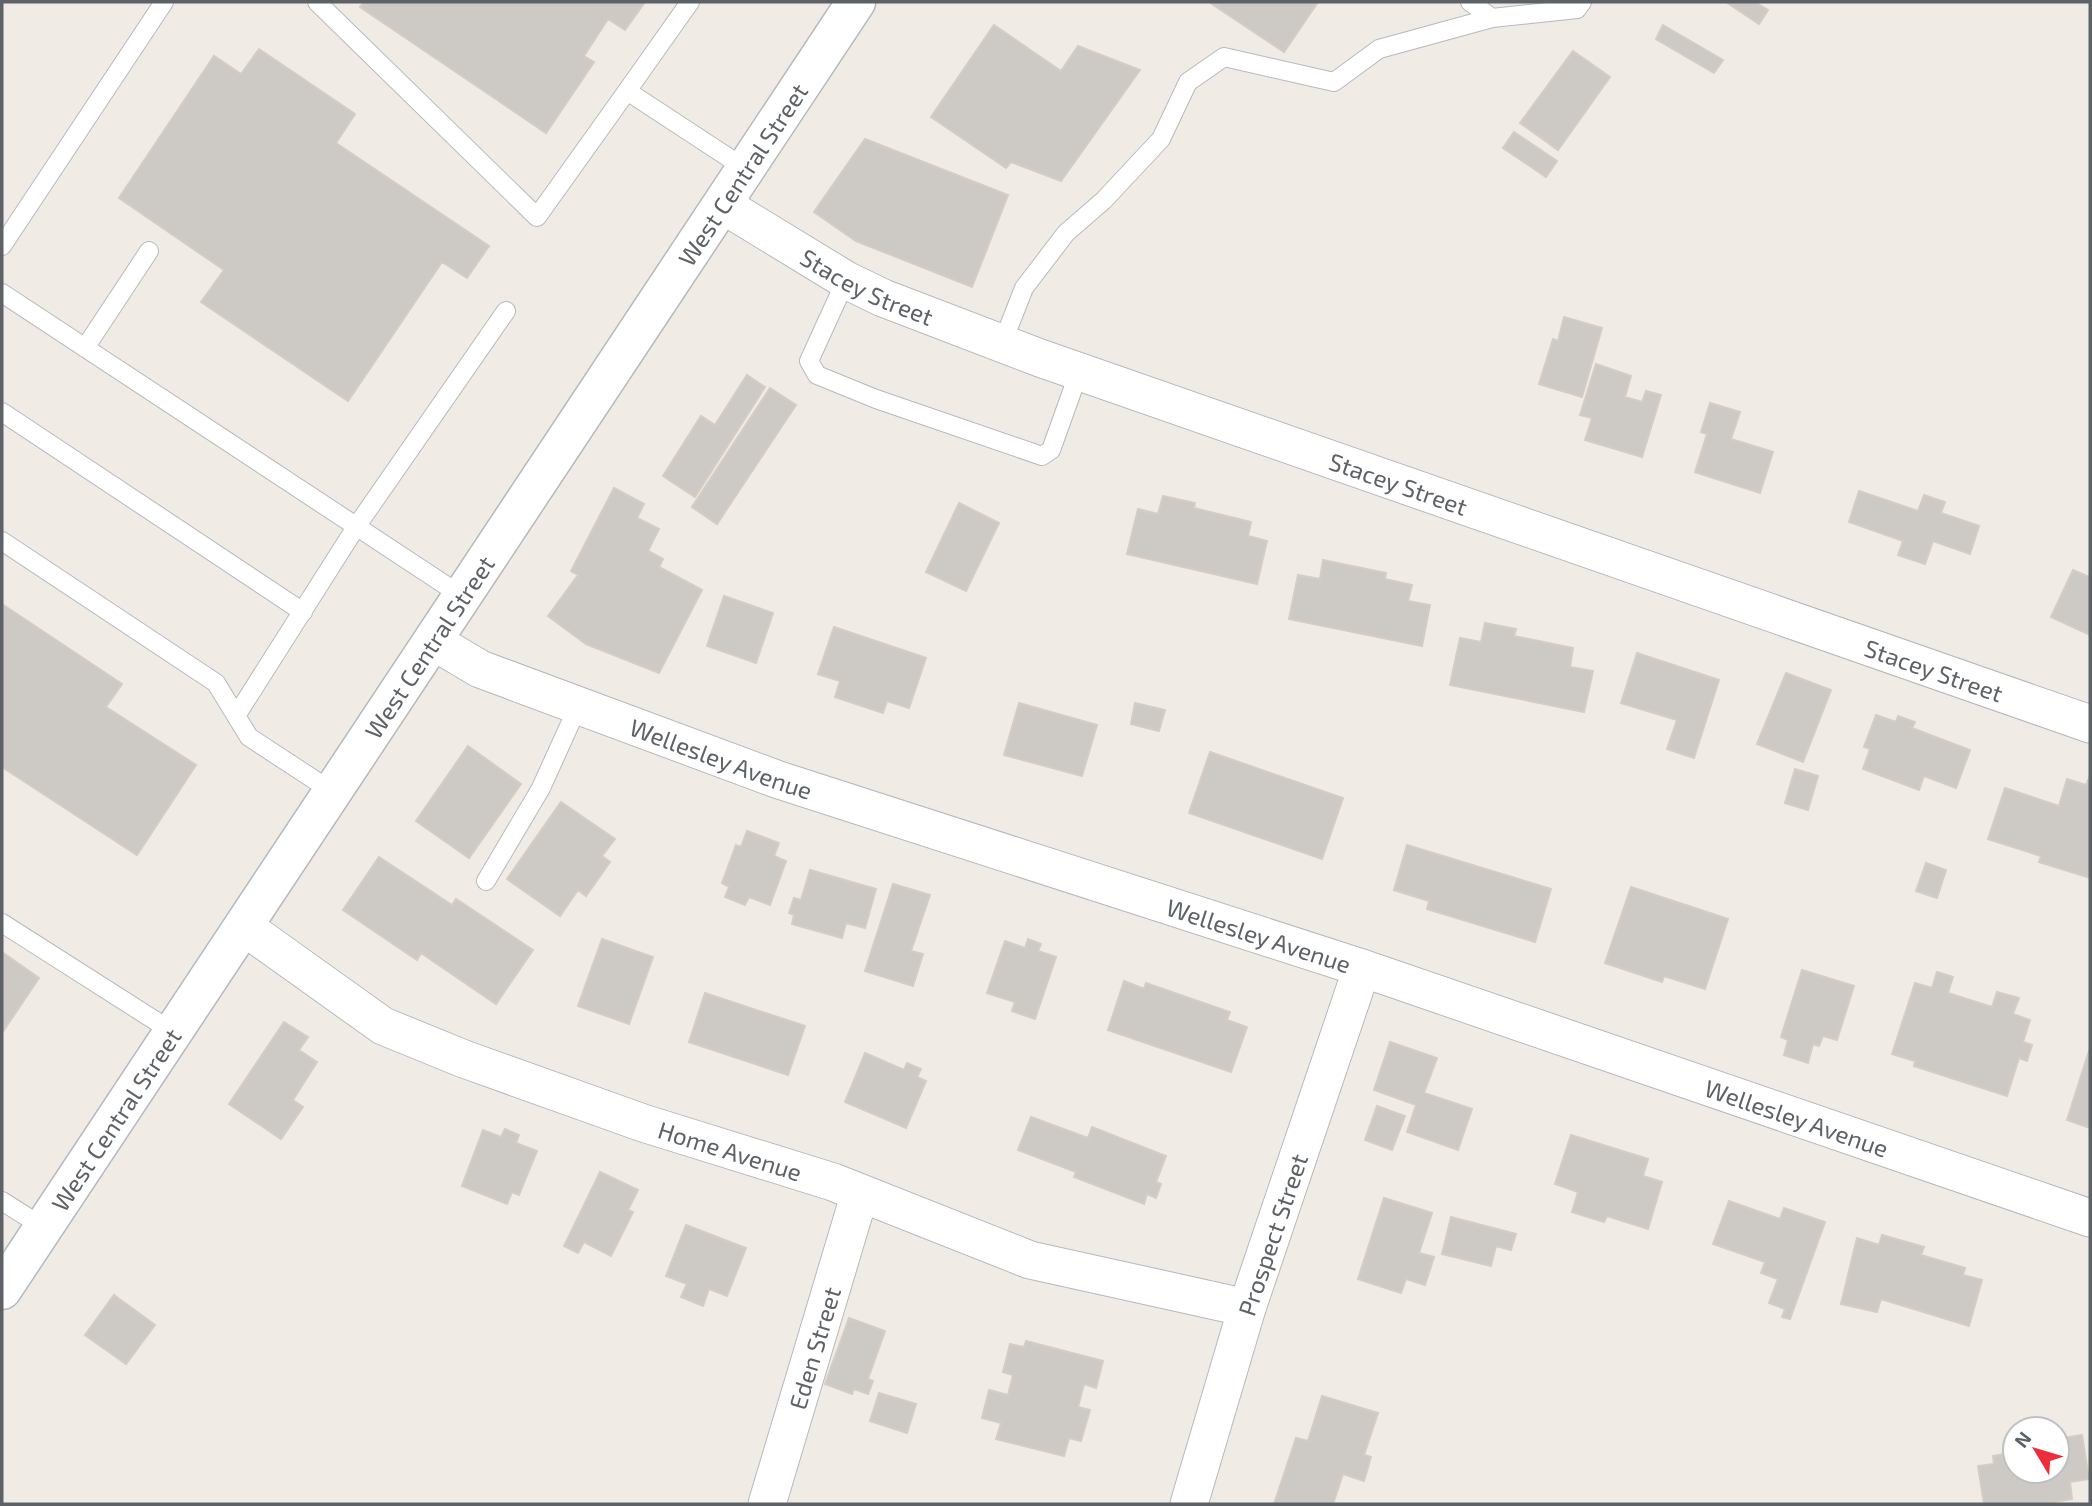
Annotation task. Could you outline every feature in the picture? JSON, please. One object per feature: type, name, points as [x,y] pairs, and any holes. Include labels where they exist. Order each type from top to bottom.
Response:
[{"type":"main road","name":"West Central Street","points":[[2,1290],[856,2]]},
{"type":"street","name":"Stacey Street","points":[[723,205],[846,280],[883,298],[1002,344],[2090,724]]},
{"type":"street","name":"Wellesley Avenue","points":[[433,641],[480,669],[779,780],[1362,968],[2090,1218]]},
{"type":"street","name":"Home Avenue","points":[[243,926],[383,1026],[464,1059],[643,1123],[833,1182],[1030,1260],[1247,1308]]},
{"type":"street","name":"Prospect Street","points":[[1189,1504],[1247,1308],[1362,968]]},
{"type":"street","name":"Eden Street","points":[[767,1504],[860,1193]]},
{"type":"lane","points":[[2,246],[164,2]]},
{"type":"lane","points":[[317,2],[537,217],[690,2]]},
{"type":"lane","points":[[1470,2],[1492,18]]},
{"type":"lane","points":[[1002,344],[1024,288],[1066,233],[1104,200],[1161,139],[1188,82],[1224,57],[1334,82],[1379,49],[1492,18],[1577,9],[1582,2]]},
{"type":"lane","points":[[627,91],[746,169]]},
{"type":"lane","points":[[85,348],[149,251]]},
{"type":"lane","points":[[846,280],[809,361],[817,375],[876,399],[1042,456],[1051,450],[1079,372]]},
{"type":"lane","points":[[2,293],[462,596]]},
{"type":"lane","points":[[236,716],[356,527],[506,311]]},
{"type":"lane","points":[[2,412],[303,612]]},
{"type":"lane","points":[[2,541],[216,683],[249,737],[333,792]]},
{"type":"lane","points":[[486,881],[541,788],[579,704]]},
{"type":"lane","points":[[2,923],[173,1032]]},
{"type":"lane","points":[[2,1201],[43,1227]]},
{"type":"building","points":[[364,2],[645,2],[625,30],[608,19],[584,56],[594,62],[546,133],[360,7]]},
{"type":"building","points":[[1209,2],[1318,2],[1284,52]]},
{"type":"building","points":[[1726,2],[1755,2],[1768,10],[1759,24]]},
{"type":"building","points":[[994,25],[1061,71],[1078,46],[1140,70],[1061,181],[1011,162],[1006,168],[931,117]]},
{"type":"building","points":[[1663,25],[1723,60],[1714,73],[1656,39]]},
{"type":"building","points":[[259,49],[355,114],[336,143],[489,246],[467,278],[442,262],[348,401],[201,302],[224,270],[119,198],[214,56],[241,74]]},
{"type":"building","points":[[1573,51],[1610,77],[1558,150],[1520,123]]},
{"type":"building","points":[[1514,132],[1557,161],[1546,177],[1503,148]]},
{"type":"building","points":[[865,139],[1008,195],[972,287],[856,241],[814,212]]},
{"type":"building","points":[[1564,317],[1602,328],[1582,397],[1539,384],[1553,339],[1558,341]]},
{"type":"building","points":[[1596,364],[1631,376],[1625,397],[1642,402],[1646,391],[1661,395],[1642,457],[1585,440],[1592,418],[1580,415]]},
{"type":"building","points":[[747,375],[765,387],[695,497],[663,476],[701,416],[715,425]]},
{"type":"building","points":[[770,388],[796,405],[717,524],[692,507]]},
{"type":"building","points":[[1710,403],[1740,412],[1731,439],[1773,452],[1760,493],[1695,472],[1707,434],[1701,432]]},
{"type":"building","points":[[614,488],[644,504],[637,518],[659,529],[648,551],[663,559],[659,567],[702,590],[659,673],[586,644],[548,616],[578,575],[571,571]]},
{"type":"building","points":[[1859,491],[1918,511],[1924,495],[1945,502],[1941,513],[1979,526],[1970,554],[1933,541],[1925,564],[1898,555],[1903,541],[1849,522]]},
{"type":"building","points":[[1163,496],[1195,503],[1194,508],[1251,522],[1248,536],[1267,541],[1257,584],[1127,554],[1138,509],[1158,514]]},
{"type":"building","points":[[959,503],[999,523],[966,591],[926,572]]},
{"type":"building","points":[[1323,560],[1386,573],[1385,579],[1412,585],[1408,601],[1430,605],[1422,646],[1289,619],[1298,575],[1320,579]]},
{"type":"building","points":[[2073,570],[2089,577],[2090,574],[2090,635],[2051,617]]},
{"type":"building","points":[[724,596],[773,613],[756,663],[707,646]]},
{"type":"building","points":[[2,604],[122,684],[106,707],[196,765],[137,855],[2,767]]},
{"type":"building","points":[[1485,623],[1516,629],[1514,636],[1573,648],[1570,667],[1593,671],[1584,712],[1450,685],[1460,638],[1481,642]]},
{"type":"building","points":[[834,627],[926,658],[909,708],[887,701],[883,713],[835,697],[840,681],[818,674]]},
{"type":"building","points":[[1637,653],[1719,680],[1694,758],[1667,749],[1677,720],[1621,703]]},
{"type":"building","points":[[1786,673],[1831,690],[1803,762],[1757,744]]},
{"type":"building","points":[[1019,703],[1097,725],[1082,776],[1004,755]]},
{"type":"building","points":[[1135,703],[1165,710],[1159,731],[1131,724]]},
{"type":"building","points":[[1876,715],[1896,722],[1898,716],[1915,722],[1912,728],[1970,750],[1956,788],[1924,776],[1919,790],[1863,769],[1870,749],[1864,747]]},
{"type":"building","points":[[468,746],[521,784],[469,858],[416,821]]},
{"type":"building","points":[[1210,752],[1343,798],[1322,859],[1189,813]]},
{"type":"building","points":[[1795,769],[1818,776],[1808,810],[1785,803]]},
{"type":"building","points":[[2090,776],[2090,878],[2039,862],[2041,856],[1988,839],[2005,788],[2059,806],[2067,779],[2086,785]]},
{"type":"building","points":[[561,802],[615,839],[602,856],[610,862],[586,896],[578,890],[560,916],[507,879]]},
{"type":"building","points":[[747,831],[779,843],[774,856],[786,861],[770,905],[749,897],[745,905],[725,897],[729,887],[722,883],[736,845],[741,847]]},
{"type":"building","points":[[1407,845],[1551,889],[1535,942],[1427,909],[1429,901],[1394,890]]},
{"type":"building","points":[[379,857],[452,905],[456,899],[533,950],[496,1004],[421,953],[417,960],[343,910]]},
{"type":"building","points":[[1926,863],[1946,870],[1937,898],[1916,891]]},
{"type":"building","points":[[810,870],[876,889],[865,928],[846,923],[842,938],[792,924],[794,915],[789,913],[794,898],[801,900]]},
{"type":"building","points":[[893,884],[930,895],[911,951],[923,954],[913,986],[865,971]]},
{"type":"building","points":[[1631,887],[1728,919],[1705,989],[1664,976],[1662,982],[1605,963]]},
{"type":"building","points":[[602,939],[653,957],[629,1024],[578,1006]]},
{"type":"building","points":[[1028,939],[1041,944],[1038,951],[1056,957],[1035,1019],[1012,1011],[1015,1002],[987,993],[1005,941],[1025,948]]},
{"type":"building","points":[[2,952],[39,978],[2,1033]]},
{"type":"building","points":[[1802,970],[1854,986],[1837,1040],[1823,1036],[1819,1046],[1813,1044],[1808,1063],[1784,1055],[1788,1040],[1781,1037]]},
{"type":"building","points":[[1937,972],[1953,977],[1948,993],[1992,1007],[1997,992],[2019,998],[2013,1014],[2030,1020],[2023,1042],[2032,1045],[2027,1061],[2019,1058],[2007,1096],[1914,1066],[1915,1061],[1892,1054],[1915,983],[1932,988]]},
{"type":"building","points":[[1124,981],[1144,989],[1146,983],[1230,1012],[1227,1020],[1247,1027],[1231,1072],[1108,1030]]},
{"type":"building","points":[[705,993],[805,1026],[788,1075],[689,1042]]},
{"type":"building","points":[[284,1022],[308,1037],[299,1050],[317,1062],[293,1100],[303,1107],[281,1139],[229,1104]]},
{"type":"building","points":[[1390,1042],[1437,1058],[1424,1093],[1472,1109],[1458,1150],[1407,1132],[1416,1105],[1374,1090]]},
{"type":"building","points":[[2090,1051],[2090,1128],[2067,1120]]},
{"type":"building","points":[[865,1053],[904,1070],[907,1063],[921,1069],[917,1077],[926,1081],[906,1128],[845,1102]]},
{"type":"building","points":[[1377,1106],[1405,1116],[1392,1150],[1365,1140]]},
{"type":"building","points":[[1031,1117],[1088,1138],[1092,1127],[1166,1156],[1156,1182],[1161,1184],[1156,1198],[1147,1194],[1144,1204],[1074,1177],[1076,1172],[1018,1150]]},
{"type":"building","points":[[505,1129],[519,1135],[516,1143],[537,1151],[519,1195],[512,1192],[507,1204],[462,1186],[483,1130],[501,1137]]},
{"type":"building","points":[[1571,1135],[1648,1159],[1643,1176],[1662,1182],[1648,1229],[1607,1216],[1604,1222],[1572,1212],[1578,1192],[1555,1184]]},
{"type":"building","points":[[600,1172],[638,1190],[628,1210],[633,1212],[611,1256],[584,1242],[578,1253],[564,1246]]},
{"type":"building","points":[[1384,1198],[1432,1213],[1419,1253],[1434,1257],[1425,1285],[1406,1279],[1401,1293],[1358,1279]]},
{"type":"building","points":[[1729,1201],[1780,1219],[1784,1208],[1825,1222],[1790,1319],[1782,1317],[1785,1309],[1769,1303],[1778,1279],[1761,1273],[1765,1262],[1713,1244]]},
{"type":"building","points":[[1451,1217],[1516,1234],[1511,1250],[1496,1246],[1491,1266],[1442,1254]]},
{"type":"building","points":[[686,1225],[746,1248],[727,1296],[709,1289],[703,1306],[681,1297],[687,1284],[666,1276]]},
{"type":"building","points":[[1882,1235],[1924,1247],[1921,1255],[1965,1268],[1963,1275],[1982,1280],[1969,1326],[1881,1299],[1877,1312],[1841,1304],[1857,1238],[1879,1245]]},
{"type":"building","points":[[114,1295],[155,1325],[126,1364],[85,1335]]},
{"type":"building","points":[[849,1318],[885,1331],[868,1379],[873,1381],[868,1394],[854,1389],[852,1394],[825,1384]]},
{"type":"building","points":[[1026,1341],[1103,1361],[1096,1388],[1084,1384],[1078,1407],[1090,1410],[1081,1441],[1069,1438],[1064,1456],[996,1439],[1001,1423],[982,1418],[989,1390],[1008,1395],[1013,1375],[1003,1372],[1010,1344],[1024,1347]]},
{"type":"building","points":[[879,1393],[916,1404],[907,1433],[870,1421]]},
{"type":"building","points":[[1322,1396],[1378,1413],[1364,1455],[1371,1457],[1364,1481],[1343,1474],[1333,1504],[1274,1504],[1296,1438],[1308,1441]]},
{"type":"building","points":[[2082,1435],[2089,1479],[2071,1482],[2071,1437]]},
{"type":"building","points":[[2001,1455],[2001,1485],[2070,1485],[2072,1499],[2043,1504],[1984,1504],[1978,1466],[1994,1464],[1993,1456]]}]
